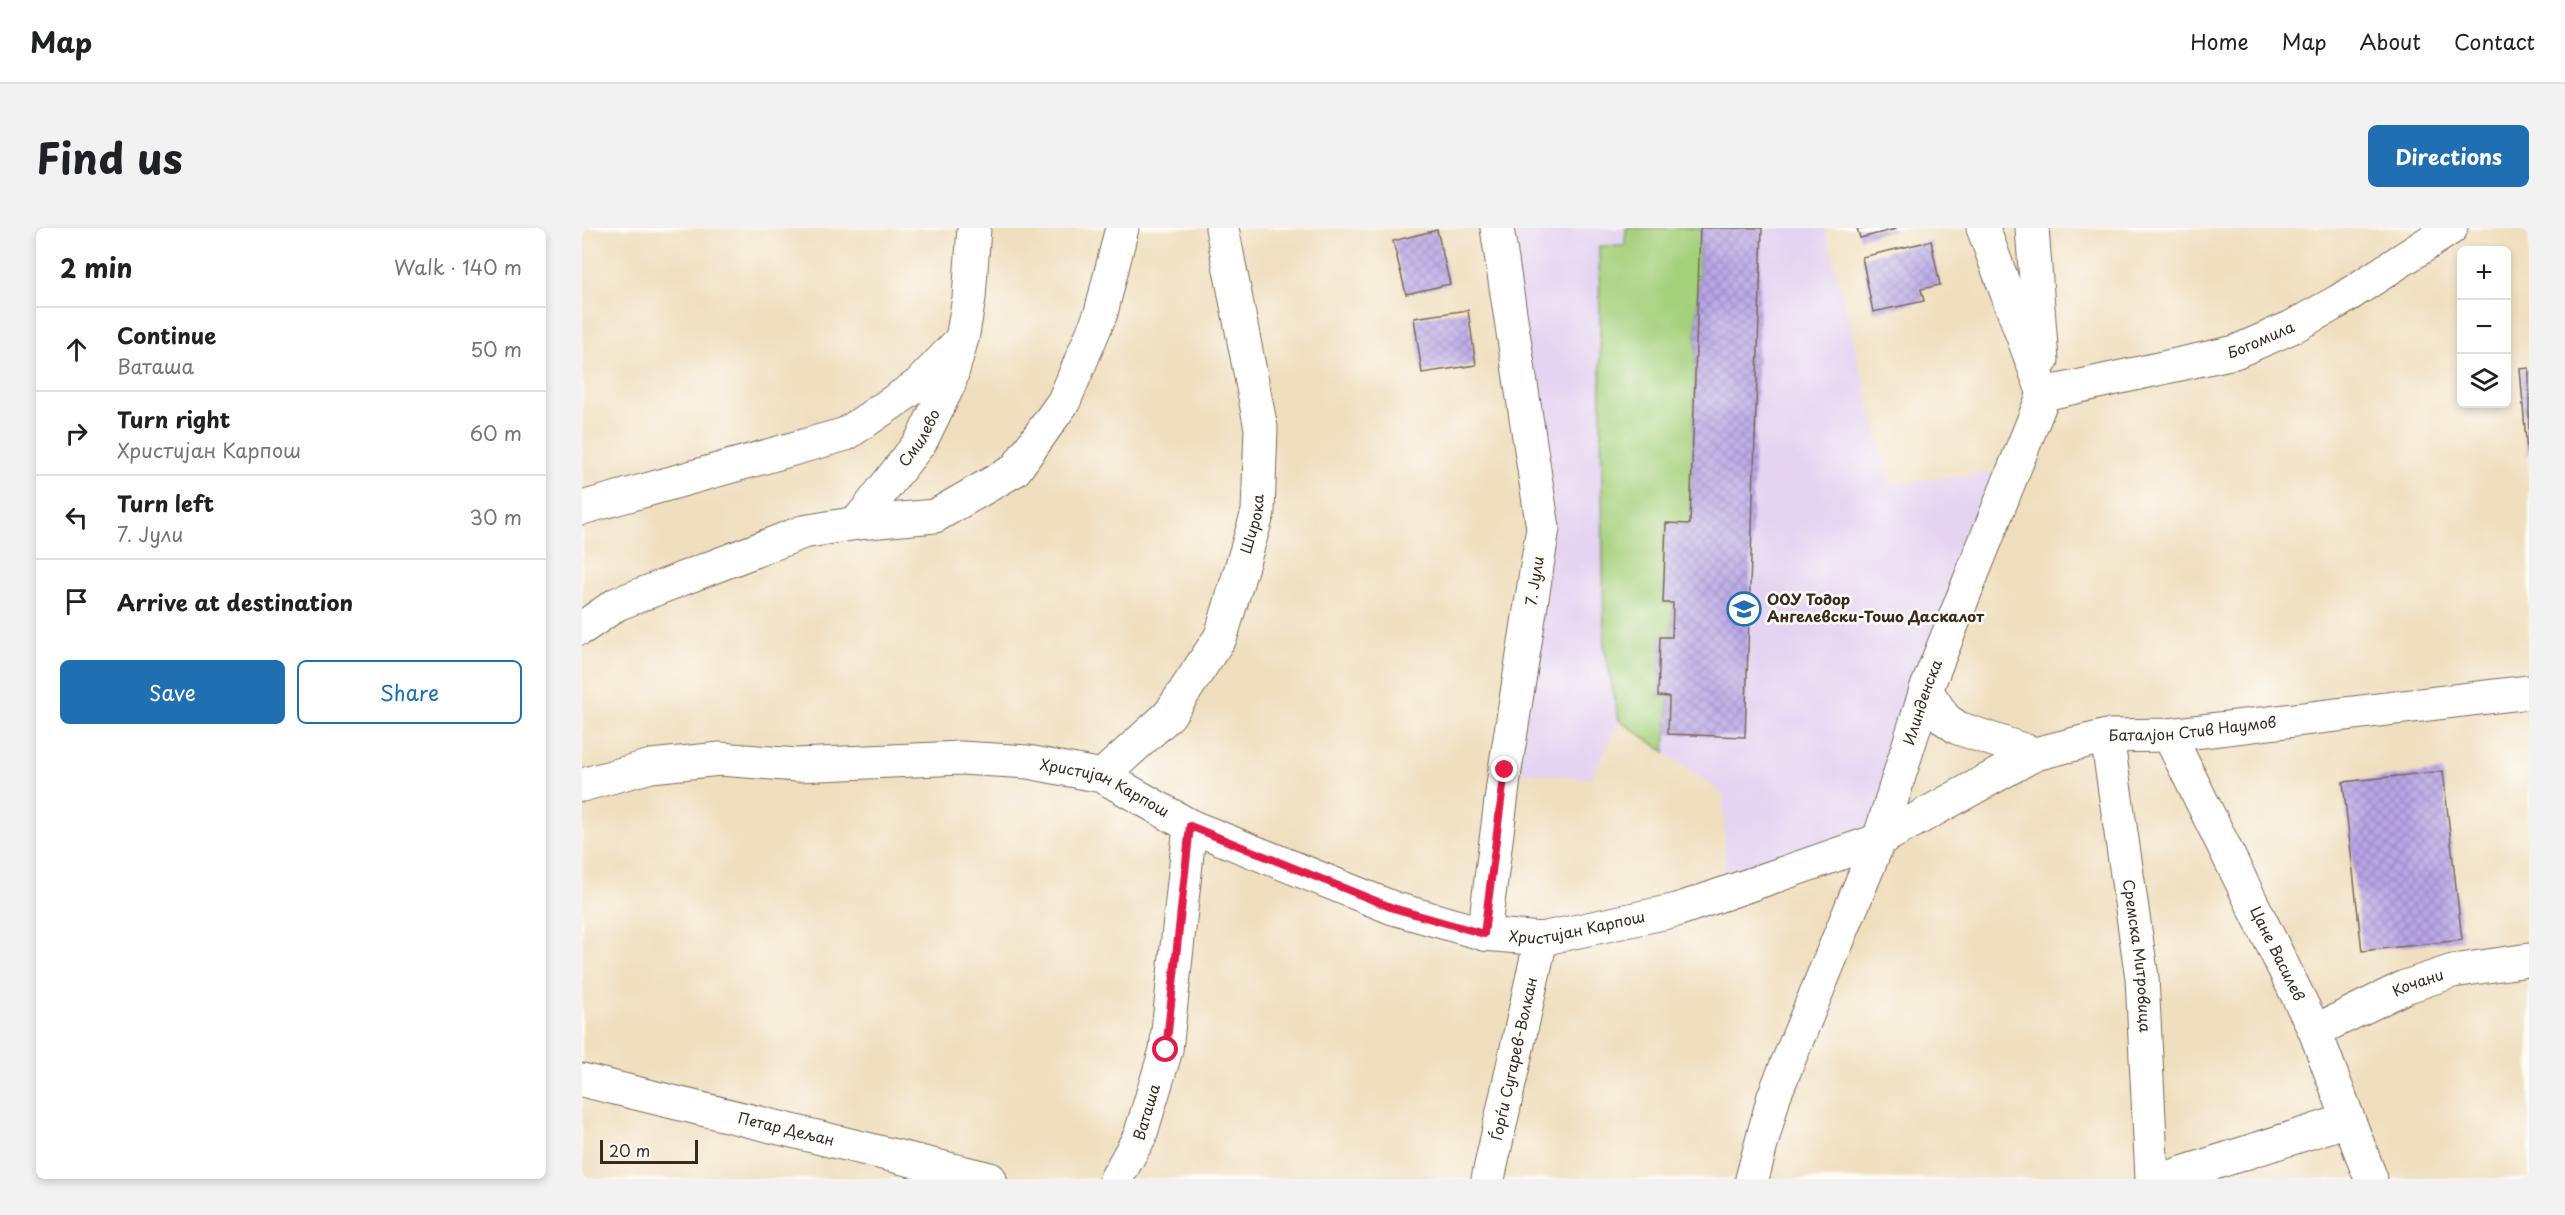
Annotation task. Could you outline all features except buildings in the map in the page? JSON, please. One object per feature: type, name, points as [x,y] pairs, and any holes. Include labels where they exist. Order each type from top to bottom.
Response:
[{"type":"street","name":"Смилево","points":[[857,523],[921,441],[949,384],[962,339],[969,298],[974,228]]},
{"type":"street","points":[[582,628],[617,604],[802,532],[857,523],[935,516],[1015,470],[1064,401],[1101,314],[1122,228]]},
{"type":"street","name":"Широка","points":[[1102,776],[1169,715],[1221,636],[1258,512],[1261,428],[1222,228]]},
{"type":"street","name":"7. Јули","points":[[1484,934],[1505,770],[1544,528],[1497,228]]},
{"type":"street","points":[[1983,228],[2044,394]]},
{"type":"street","points":[[2032,228],[2044,394]]},
{"type":"street","name":"Богомила","points":[[2044,394],[2235,352],[2292,327],[2339,301],[2451,228]]},
{"type":"street","points":[[582,508],[846,434],[918,385],[962,339]]},
{"type":"street","name":"Илинденска","points":[[1752,1179],[1774,1096],[1879,840],[1926,690],[2044,394]]},
{"type":"street","points":[[1926,690],[1945,719],[1958,728],[2035,754]]},
{"type":"street","name":"Баталјон Стив Наумов","points":[[1879,840],[2035,754],[2107,736],[2169,735],[2529,692]]},
{"type":"street","name":"Цане Василев","points":[[2169,735],[2315,1031],[2371,1179]]},
{"type":"street","name":"Сремска Митровица","points":[[2107,736],[2142,978],[2152,1179]]},
{"type":"street","name":"Христијан Карпош","points":[[582,785],[651,766],[720,759],[797,765],[961,758],[1028,762],[1102,776],[1190,826],[1393,908],[1484,934],[1541,939],[1677,910],[1879,840]]},
{"type":"street","name":"Ваташа","points":[[1116,1179],[1140,1136],[1166,1050],[1190,826]]},
{"type":"street","name":"Ѓорѓи Сугарев-Волкан","points":[[1488,1179],[1541,939]]},
{"type":"street","name":"Кочани","points":[[2315,1031],[2405,987],[2453,971],[2529,960]]},
{"type":"street","name":"Петар Дељан","points":[[582,1080],[990,1179]]},
{"type":"street","points":[[2164,1179],[2348,1120]]},
{"type":"shaded area","name":"ООУ Тодор Ангелевски-Тошо Даскалот","points":[[1497,228],[1825,228],[1890,484],[2014,470],[1879,840],[1726,893],[1723,794],[1620,721],[1591,779],[1505,770],[1543,528]]},
{"type":"green space","points":[[1626,228],[1700,228],[1690,524],[1666,523],[1663,603],[1673,603],[1672,637],[1658,696],[1669,697],[1665,752],[1619,720],[1604,646],[1599,246],[1625,246]]},
{"type":"place","name":"ООУ Тодор Ангелевски-Тошо Даскалот","points":[[1744,609]]},
{"type":"route","points":[[1166,1050],[1190,826],[1393,908],[1484,934],[1505,770]]}]
